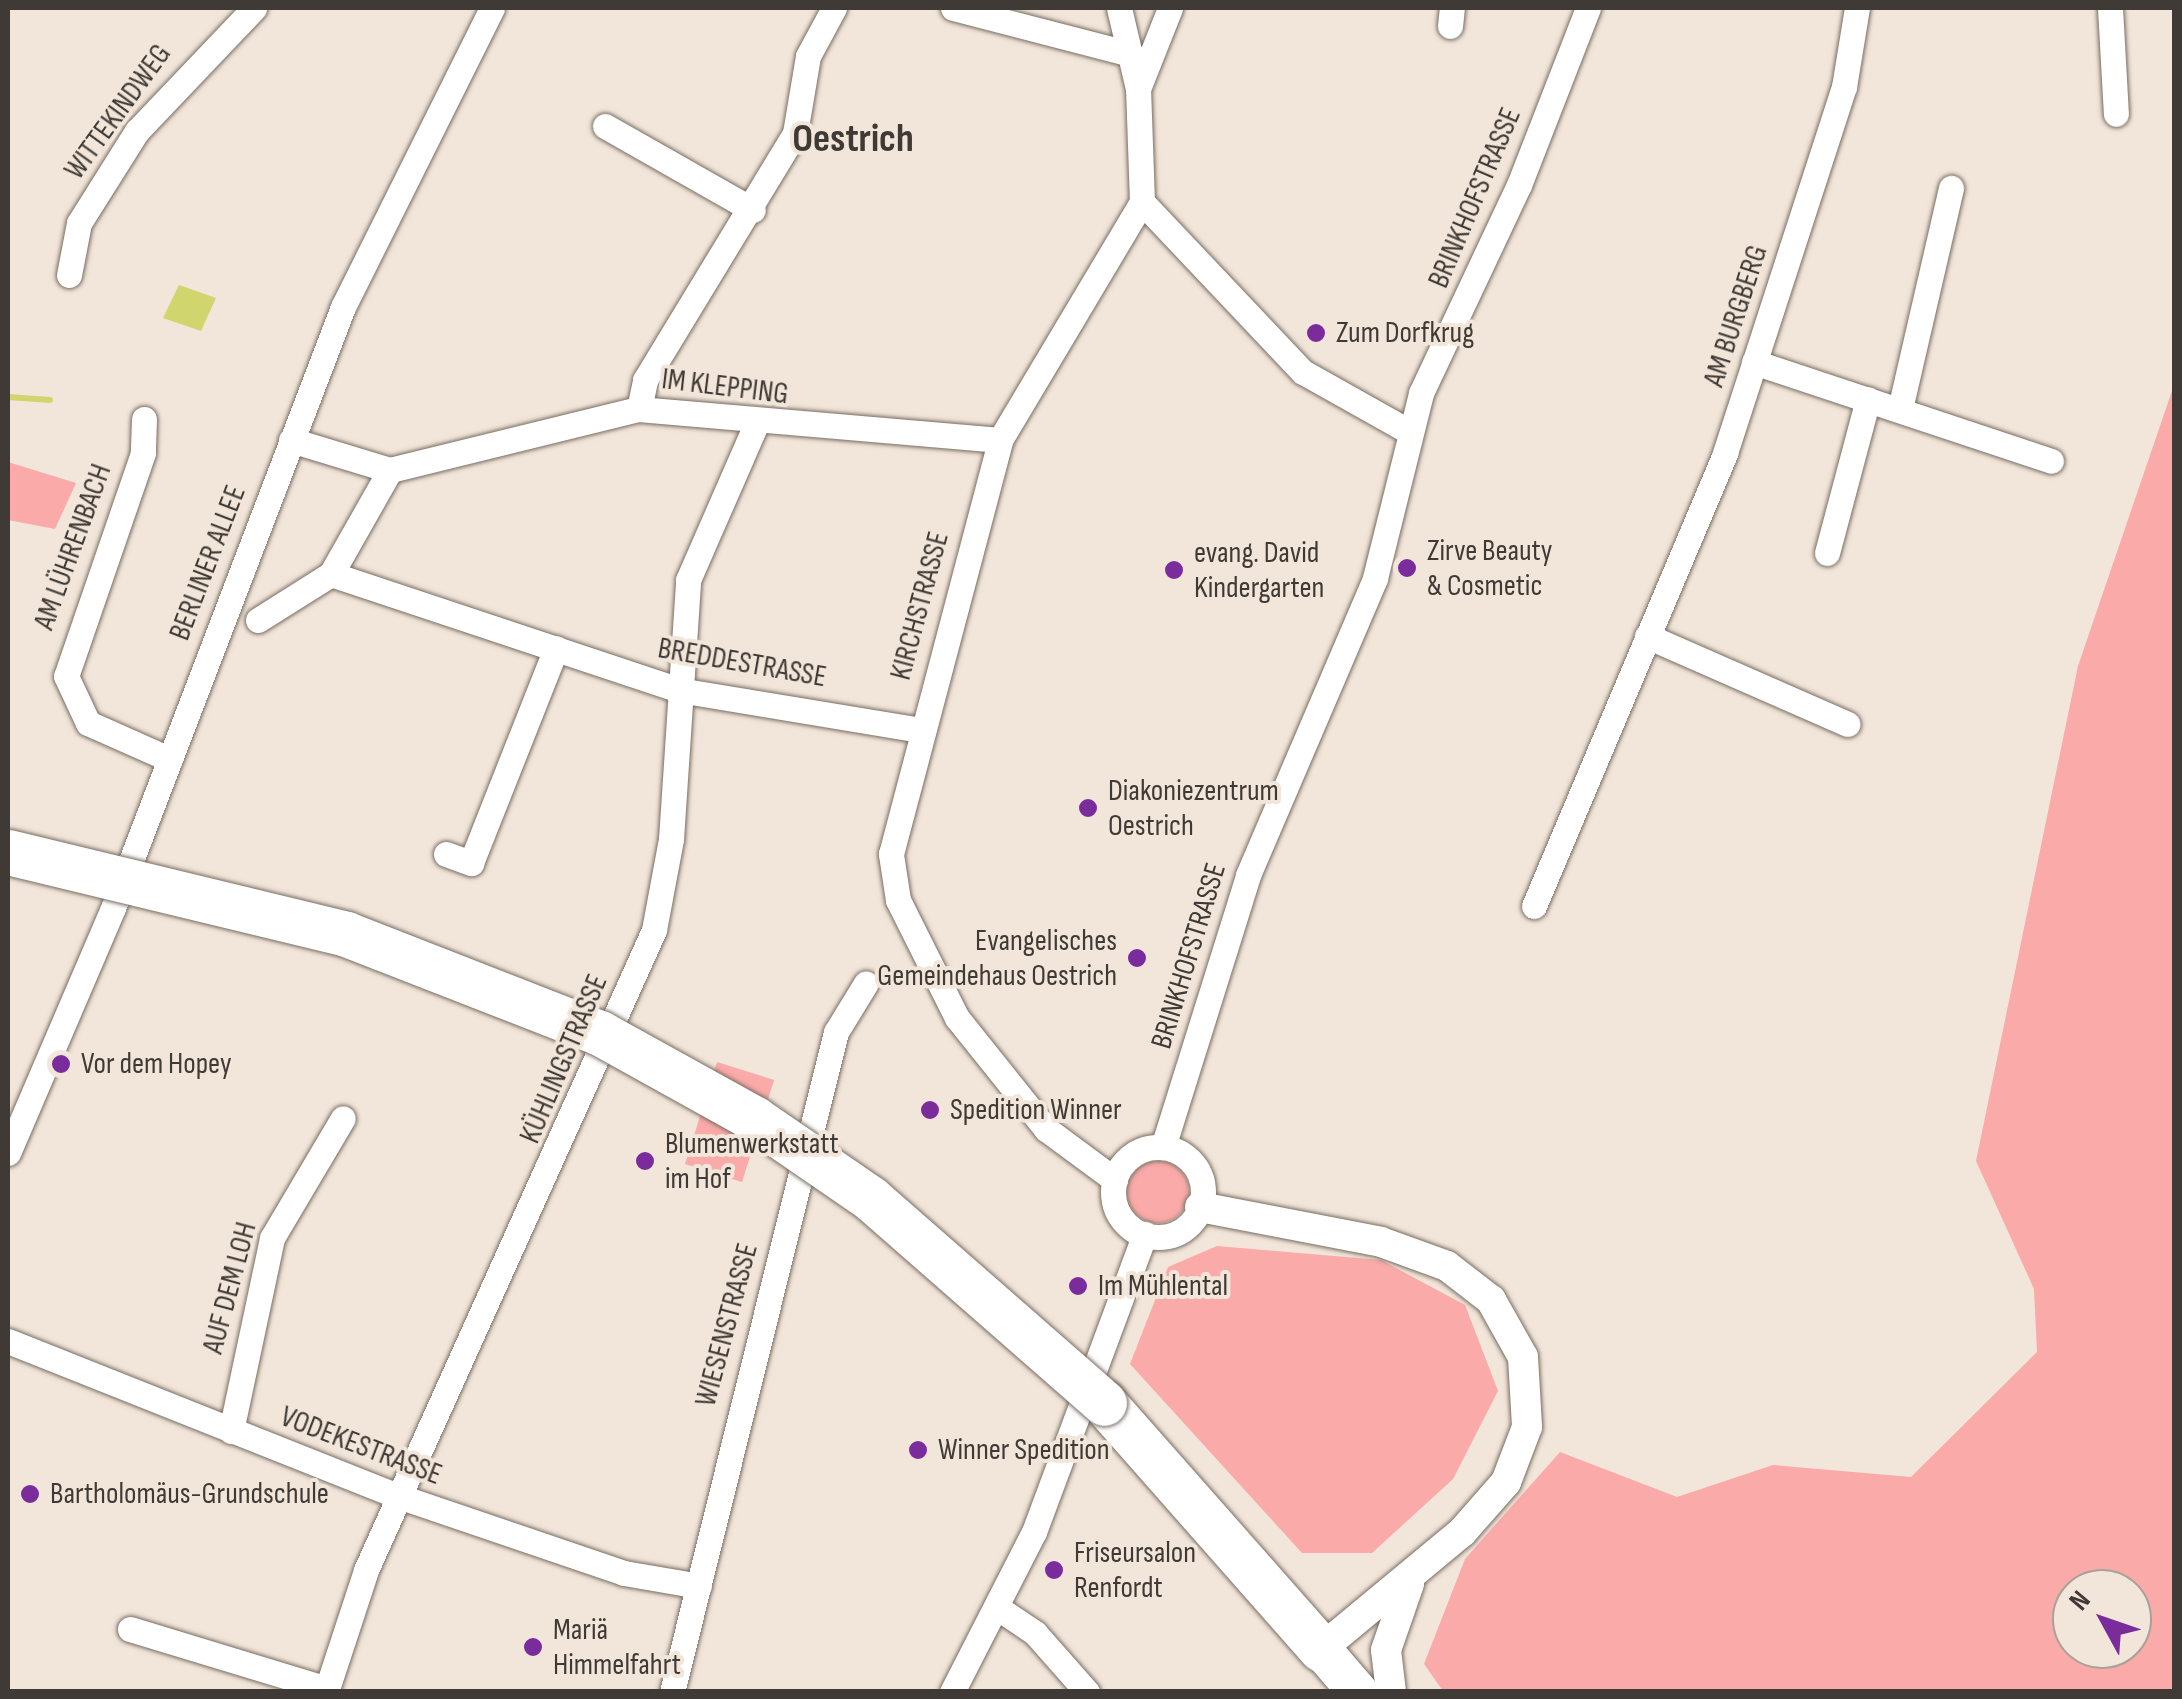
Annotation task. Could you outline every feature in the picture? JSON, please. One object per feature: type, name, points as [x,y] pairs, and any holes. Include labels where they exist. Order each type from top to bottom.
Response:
[{"type":"highway","points":[[8,852],[253,908],[427,960],[678,1074],[934,1249],[1104,1403],[1321,1649]]},
{"type":"main road","points":[[1321,1649],[1358,1692]]},
{"type":"street","name":"WITTEKINDWEG","points":[[69,275],[80,223],[137,131],[254,8]]},
{"type":"street","name":"BERLINER ALLEE","points":[[8,1153],[14,1117],[169,759],[291,440],[422,134],[492,8]]},
{"type":"street","points":[[639,410],[645,380],[753,210],[795,133],[808,56],[834,8]]},
{"type":"street","points":[[953,8],[1131,54]]},
{"type":"street","points":[[1119,8],[1138,89],[1142,202],[1304,372],[1408,431]]},
{"type":"street","points":[[1138,89],[1170,8]]},
{"type":"street","name":"BRINKHOFSTRASSE","points":[[1163,1147],[1272,810],[1375,578],[1408,431],[1588,8]]},
{"type":"street","name":"AM BURGBERG","points":[[1534,906],[1647,636],[1754,362],[1844,86],[1858,8]]},
{"type":"street","points":[[2110,8],[2116,114]]},
{"type":"street","points":[[605,126],[753,210]]},
{"type":"street","points":[[1900,409],[1952,188]]},
{"type":"street","name":"KIRCHSTRASSE","points":[[1115,1180],[1046,1129],[922,958],[891,854],[920,730],[1000,440],[1142,202]]},
{"type":"street","points":[[1754,362],[2051,461]]},
{"type":"street","points":[[1828,553],[1868,399]]},
{"type":"street","name":"IM KLEPPING","points":[[390,470],[639,410],[756,424],[1000,440]]},
{"type":"street","name":"AM LÜHRENBACH","points":[[144,419],[143,452],[66,676],[88,723],[169,759]]},
{"type":"street","name":"KÜHLINGSTRASSE","points":[[327,1690],[398,1496],[654,930],[671,839],[688,580],[756,424]]},
{"type":"street","points":[[258,620],[331,574],[390,470],[291,440]]},
{"type":"street","name":"BREDDESTRASSE","points":[[331,574],[679,690],[920,730]]},
{"type":"street","points":[[1647,636],[1847,724]]},
{"type":"street","points":[[446,854],[471,863],[556,648]]},
{"type":"street","name":"WIESENSTRASSE","points":[[672,1692],[836,1032],[866,982]]},
{"type":"street","name":"AUF DEM LOH","points":[[231,1431],[272,1238],[343,1118]]},
{"type":"street","points":[[1163,1147],[1194,1164],[1200,1207],[1173,1234],[1144,1234],[1120,1214],[1115,1180],[1133,1155],[1163,1147]]},
{"type":"street","points":[[1200,1207],[1417,1252],[1470,1280],[1509,1324],[1530,1400],[1518,1458],[1486,1509],[1415,1574],[1321,1649]]},
{"type":"street","points":[[952,1692],[998,1608],[1144,1234]]},
{"type":"street","name":"VODEKESTRASSE","points":[[8,1341],[398,1496],[624,1573],[699,1586]]},
{"type":"street","points":[[1391,1692],[1389,1634],[1415,1574]]},
{"type":"street","points":[[998,1608],[1035,1633],[1087,1692]]},
{"type":"street","points":[[130,1629],[327,1690]]},
{"type":"shaded area","points":[[179,285],[216,298],[201,331],[163,318]]},
{"type":"shaded area","points":[[2174,385],[2174,1691],[1443,1691],[1424,1664],[1465,1559],[1560,1452],[1677,1497],[1773,1465],[1911,1477],[2037,1352],[2034,1289],[1976,1161],[2078,666]]},
{"type":"shaded area","points":[[8,462],[76,483],[55,529],[8,520]]},
{"type":"shaded area","points":[[717,1062],[774,1080],[742,1182],[685,1164]]},
{"type":"shaded area","points":[[1158,1161],[1180,1170],[1189,1192],[1180,1214],[1158,1223],[1136,1214],[1127,1192],[1136,1170]]},
{"type":"shaded area","points":[[1217,1246],[1381,1260],[1465,1305],[1498,1391],[1453,1479],[1372,1553],[1302,1553],[1130,1364],[1168,1267]]},
{"type":"waterway","points":[[8,397],[50,400]]},
{"type":"place","name":"Zum Dorfkrug","points":[[1316,333]]},
{"type":"place","name":"Zirve Beauty & Cosmetic","points":[[1407,568]]},
{"type":"place","name":"evang. David Kindergarten","points":[[1174,570]]},
{"type":"place","name":"Diakoniezentrum Oestrich","points":[[1088,808]]},
{"type":"place","name":"Evangelisches Gemeindehaus Oestrich","points":[[1137,958]]},
{"type":"place","name":"Vor dem Hopey","points":[[61,1064]]},
{"type":"place","name":"Spedition Winner","points":[[930,1110]]},
{"type":"place","name":"Blumenwerkstatt im Hof","points":[[645,1161]]},
{"type":"place","name":"Im Mühlental","points":[[1078,1286]]},
{"type":"place","name":"Winner Spedition","points":[[918,1450]]},
{"type":"place","name":"Bartholomäus-Grundschule","points":[[30,1494]]},
{"type":"place","name":"Friseursalon Renfordt","points":[[1054,1570]]},
{"type":"place","name":"Mariä Himmelfahrt","points":[[533,1647]]},
{"type":"district","name":"Oestrich","points":[[853,139]]}]
